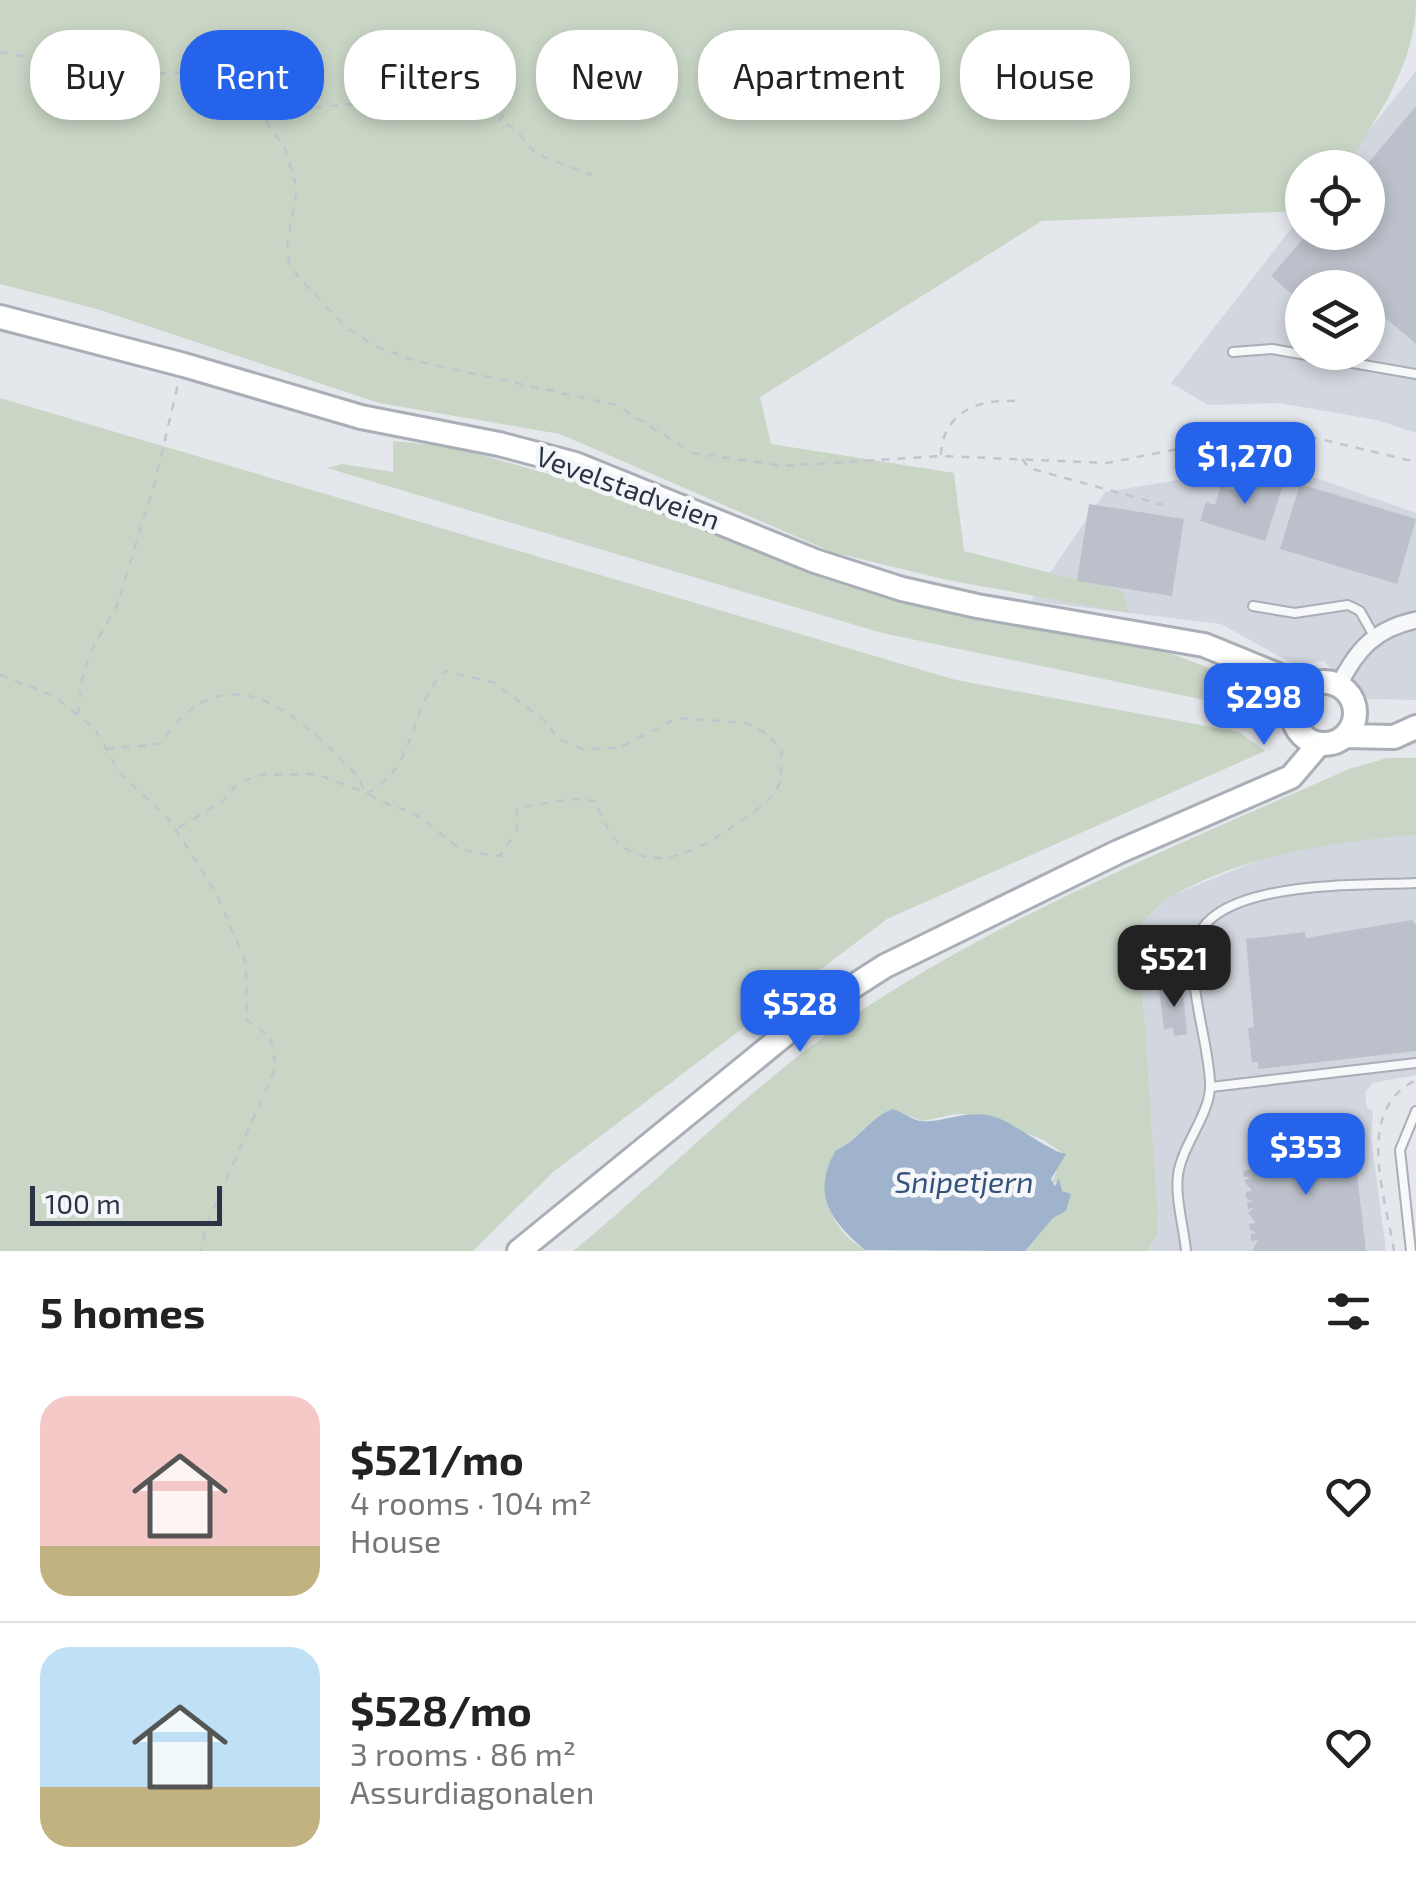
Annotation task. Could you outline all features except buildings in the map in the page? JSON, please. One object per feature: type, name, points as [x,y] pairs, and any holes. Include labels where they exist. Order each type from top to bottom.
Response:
[{"type":"main road","name":"Vevelstadveien","points":[[0,317],[184,364],[360,417],[499,444],[575,464],[815,561],[902,588],[977,606],[1190,642],[1307,687],[1326,682],[1339,685]]},
{"type":"main road","name":"Vevelstadveien","points":[[1251,665],[1319,744]]},
{"type":"main road","points":[[1339,685],[1350,695],[1355,710],[1346,736]]},
{"type":"main road","points":[[1270,785],[1290,757],[1307,687]]},
{"type":"main road","points":[[1355,710],[1376,722],[1416,726]]},
{"type":"main road","points":[[519,1251],[810,1014],[885,966],[1086,867],[1291,778],[1319,744],[1346,736],[1394,737],[1416,726]]},
{"type":"street","points":[[1339,685],[1358,651],[1374,636],[1416,620]]},
{"type":"lane","points":[[1233,352],[1272,350],[1416,374]]},
{"type":"lane","points":[[1252,606],[1295,613],[1348,605],[1360,610],[1374,636]]},
{"type":"lane","points":[[1186,1251],[1178,1176],[1211,1087],[1195,964],[1196,944],[1204,923],[1228,907],[1261,895],[1416,883]]},
{"type":"lane","points":[[1211,1087],[1416,1064]]},
{"type":"lane","points":[[1411,1251],[1400,1150],[1416,1112]]},
{"type":"path","points":[[0,52],[136,75],[180,74]]},
{"type":"path","points":[[324,107],[490,90],[506,110],[499,121],[514,128],[536,154],[592,175]]},
{"type":"path","points":[[267,120],[286,148],[296,182],[287,247],[291,266],[337,319],[376,346],[430,365],[616,405],[699,455],[783,466],[941,456],[1118,462],[1236,434],[1278,429],[1416,462]]},
{"type":"path","points":[[78,716],[90,652],[117,605],[184,364]]},
{"type":"path","points":[[941,456],[947,429],[966,410],[991,399],[1016,401]]},
{"type":"path","points":[[1021,458],[1029,468],[1163,504]]},
{"type":"path","points":[[176,829],[222,802],[239,782],[261,774],[316,774],[418,816],[441,838],[465,852],[500,856],[517,830],[516,808],[569,799],[596,802],[605,831],[630,854],[657,860],[691,852],[752,814],[778,788],[782,750],[768,735],[746,723],[677,718],[618,748],[583,749],[558,738],[546,722],[495,683],[445,671],[429,686],[390,781],[367,792]]},
{"type":"path","points":[[0,675],[54,696],[94,729],[119,772],[176,829],[216,893],[246,963],[247,1020],[270,1037],[276,1067],[206,1226],[201,1251]]},
{"type":"path","points":[[106,749],[160,744],[178,717],[215,694],[266,698],[300,720],[357,775],[367,792]]},
{"type":"path","points":[[1394,1251],[1378,1130],[1388,1103],[1416,1080]]},
{"type":"shaded area","points":[[1416,71],[1416,433],[1377,420],[1279,403],[1208,405],[1171,383],[1285,237],[1285,250],[1385,250],[1385,150],[1353,150]]},
{"type":"shaded area","points":[[1276,464],[1416,513],[1416,700],[1368,699],[1323,661],[1295,665],[1221,624],[1031,601],[1105,492]]},
{"type":"shaded area","points":[[1416,835],[1416,1075],[1372,1083],[1365,1093],[1367,1108],[1373,1112],[1371,1137],[1386,1251],[1147,1251],[1157,1235],[1158,1214],[1138,927],[1168,897],[1274,854],[1326,843]]},
{"type":"green space","points":[[0,0],[1416,0],[1410,46],[1402,67],[1356,150],[1285,150],[1285,212],[1042,221],[760,397],[771,444],[954,473],[964,551],[1122,591],[1129,613],[947,580],[832,552],[560,434],[379,403],[97,309],[0,284]]},
{"type":"green space","points":[[0,398],[956,680],[1239,732],[1265,751],[887,919],[553,1172],[473,1251],[0,1251]]},
{"type":"green space","points":[[393,441],[453,447],[640,500],[872,594],[1172,654],[1228,675],[1254,691],[1267,713],[882,633],[327,468],[342,464],[393,472]]},
{"type":"green space","points":[[1387,758],[1416,758],[1416,835],[1321,846],[1260,860],[1168,899],[1138,927],[1158,1214],[1157,1235],[1147,1251],[1025,1251],[1071,1194],[1061,1191],[1060,1181],[1052,1184],[1062,1153],[1044,1140],[979,1115],[956,1114],[922,1121],[892,1109],[836,1150],[826,1179],[829,1208],[835,1221],[854,1243],[867,1251],[573,1251],[775,1075],[846,1021],[905,983],[1028,915],[1156,854],[1349,769]]},
{"type":"water","name":"Snipetjern","points":[[892,1109],[920,1121],[987,1115],[1006,1121],[1066,1154],[1051,1179],[1055,1186],[1059,1178],[1062,1191],[1071,1194],[1066,1211],[1053,1218],[1025,1251],[865,1250],[834,1218],[825,1194],[825,1181],[836,1150]]}]
